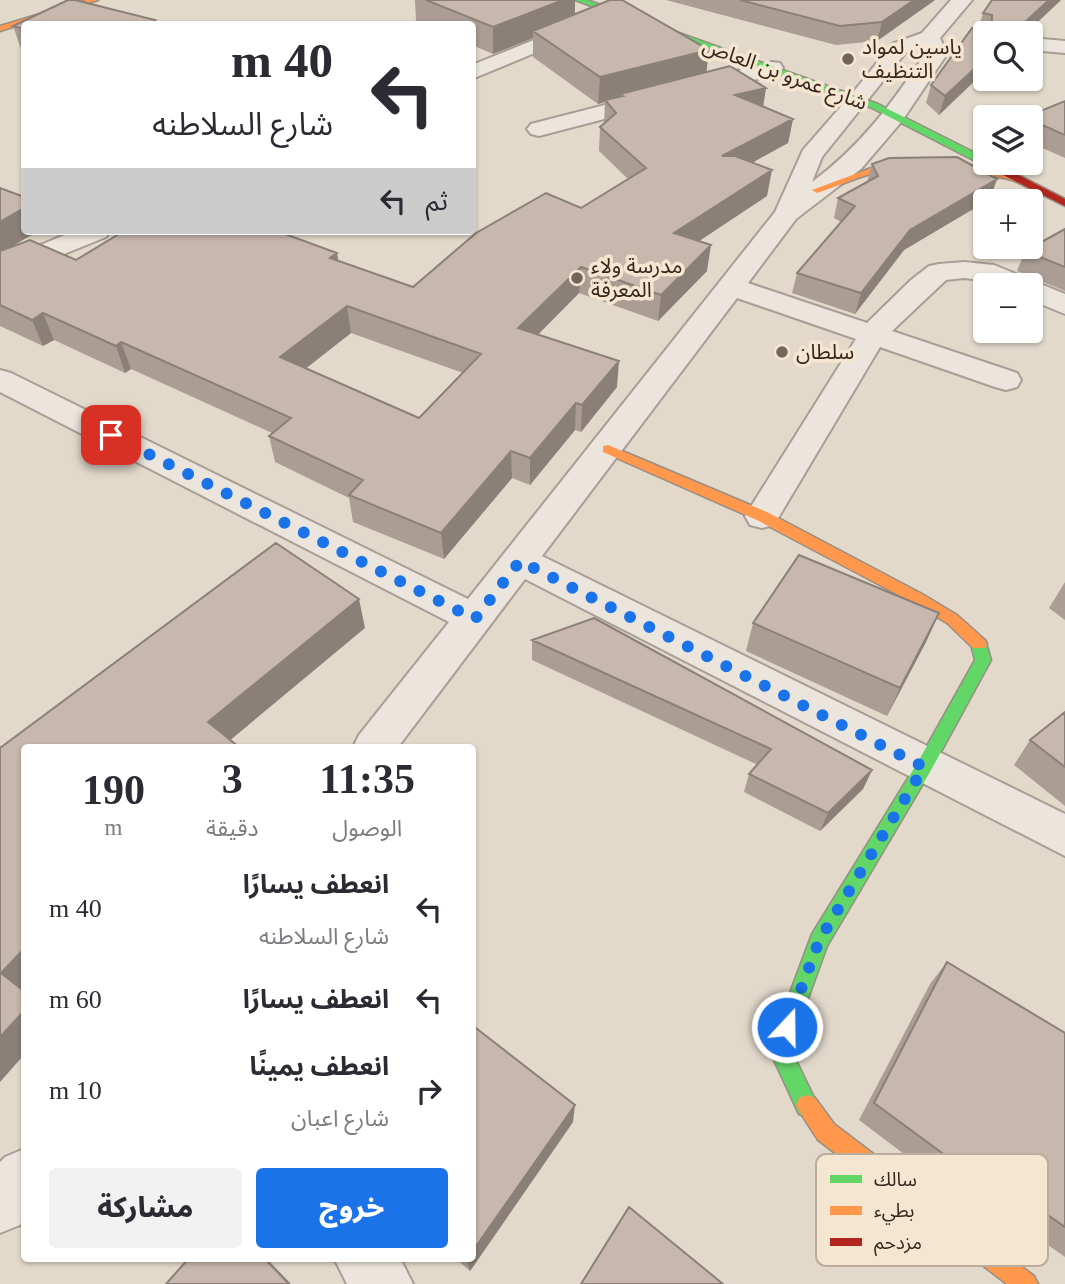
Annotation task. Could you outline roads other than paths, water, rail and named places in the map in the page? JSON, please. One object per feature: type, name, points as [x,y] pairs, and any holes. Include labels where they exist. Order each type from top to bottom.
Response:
[{"type":"street","points":[[0,18],[58,0]]},
{"type":"street","points":[[26,21],[94,0]]},
{"type":"street","name":"شارع عمرو بن العاص","points":[[579,0],[627,6],[772,68],[887,94],[973,153]]},
{"type":"street","points":[[376,744],[608,449],[787,214],[811,155],[936,54],[938,35],[962,0]]},
{"type":"street","points":[[476,70],[627,6]]},
{"type":"street","points":[[0,29],[21,23]]},
{"type":"street","points":[[787,214],[852,164],[887,94],[899,48],[938,35]]},
{"type":"street","points":[[1043,45],[1065,47]]},
{"type":"street","points":[[539,129],[772,68]]},
{"type":"street","points":[[817,190],[872,170],[897,166],[934,164],[1016,178]]},
{"type":"street","name":"شارع عمرو بن العاص","points":[[1010,175],[1065,203]]},
{"type":"street","points":[[0,272],[88,235]]},
{"type":"street","points":[[762,516],[874,333],[921,285],[939,272],[964,270],[995,273]]},
{"type":"street","points":[[733,287],[1006,380]]},
{"type":"street","points":[[1043,295],[1065,305]]},
{"type":"street","points":[[0,380],[475,619]]},
{"type":"street","points":[[608,449],[762,516],[917,598],[952,619],[978,642],[983,660],[924,767],[819,941],[779,1049],[802,1100],[826,1132],[855,1154]]},
{"type":"street","points":[[520,561],[1065,836]]},
{"type":"street","points":[[0,1205],[21,1180]]},
{"type":"street","points":[[365,1262],[384,1284]]},
{"type":"street","points":[[1002,1266],[1026,1284]]},
{"type":"place","name":"ياسين لمواد التنظيف","points":[[848,59]]},
{"type":"place","name":"مدرسة ولاء المعرفة","points":[[577,278]]},
{"type":"place","name":"سلطان","points":[[782,352]]}]
